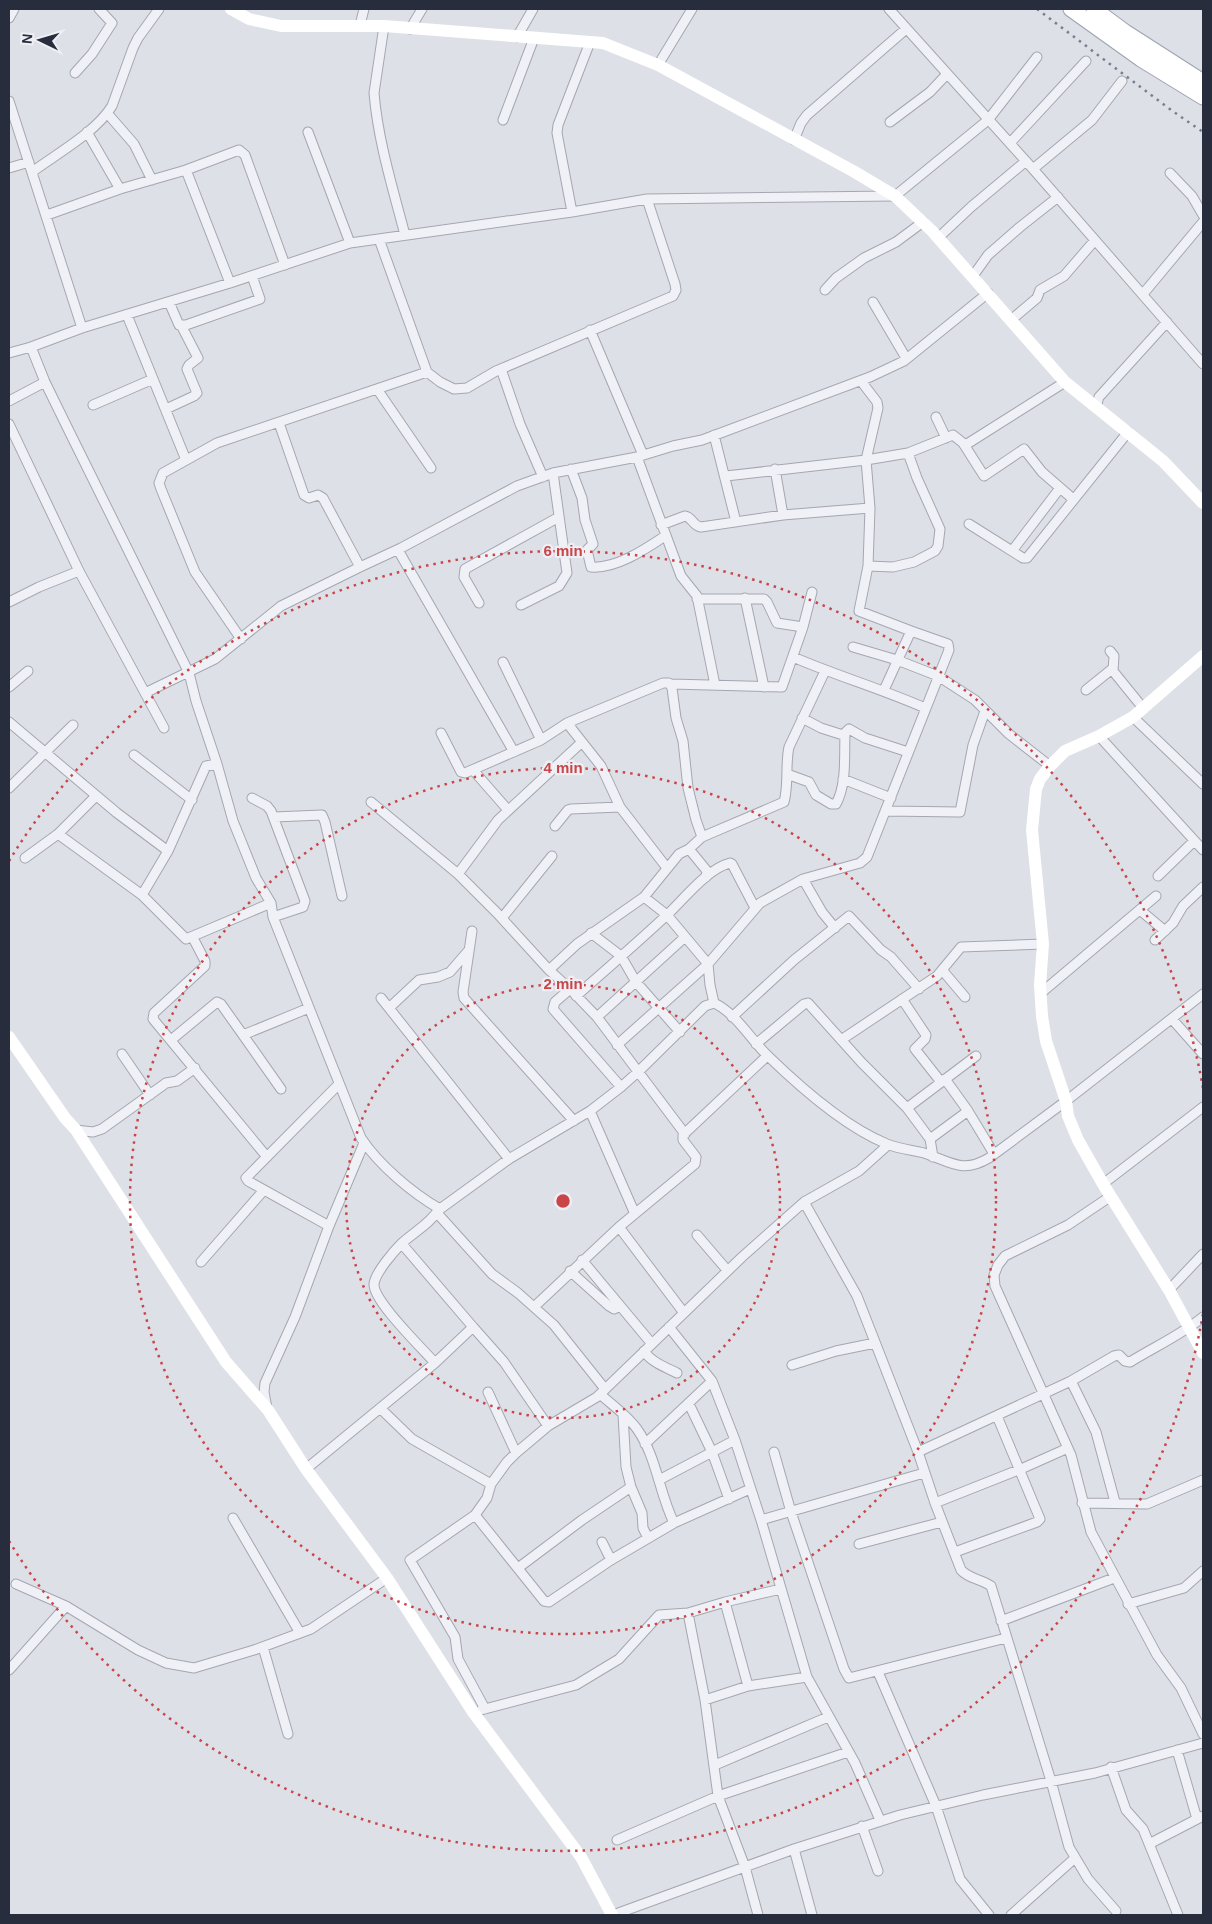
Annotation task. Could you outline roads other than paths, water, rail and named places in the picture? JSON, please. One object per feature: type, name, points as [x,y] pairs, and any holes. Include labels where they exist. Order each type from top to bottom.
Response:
[{"type":"main road","points":[[1094,9],[1145,53],[1203,97]]},
{"type":"main road","points":[[1075,10],[1145,53],[1203,82]]},
{"type":"street","points":[[9,18],[14,9]]},
{"type":"street","points":[[74,73],[92,54],[111,24],[112,21],[99,9]]},
{"type":"street","points":[[32,172],[87,132],[107,113],[112,106],[138,38],[159,9]]},
{"type":"street","points":[[231,9],[249,20],[281,26],[384,26],[608,44],[658,65],[724,99],[895,196],[923,222],[973,276],[1065,382],[1163,461],[1203,504]]},
{"type":"street","points":[[360,25],[364,9]]},
{"type":"street","points":[[410,28],[422,9]]},
{"type":"street","points":[[517,37],[533,9]]},
{"type":"street","points":[[658,65],[692,9]]},
{"type":"street","points":[[889,9],[1058,197],[1203,364]]},
{"type":"street","points":[[384,26],[374,93],[375,104],[379,132],[405,235]]},
{"type":"street","points":[[794,140],[801,122],[807,115],[906,29]]},
{"type":"street","points":[[503,120],[534,38]]},
{"type":"street","points":[[572,212],[556,132],[590,42]]},
{"type":"street","points":[[9,353],[350,243],[572,212],[647,199],[895,196],[988,120],[1037,57]]},
{"type":"street","points":[[1010,143],[1086,61]]},
{"type":"street","points":[[890,122],[930,92],[947,74]]},
{"type":"street","points":[[1033,169],[1092,120],[1122,81]]},
{"type":"street","points":[[9,101],[82,328]]},
{"type":"street","points":[[107,113],[134,144],[152,180]]},
{"type":"street","points":[[87,132],[120,189]]},
{"type":"street","points":[[308,132],[350,243]]},
{"type":"street","points":[[47,215],[120,189],[186,170],[234,150],[242,151],[285,265]]},
{"type":"street","points":[[938,238],[970,206],[1026,161]]},
{"type":"street","points":[[9,168],[29,162]]},
{"type":"street","points":[[186,170],[230,283]]},
{"type":"street","points":[[1170,173],[1192,196],[1203,215]]},
{"type":"street","points":[[973,276],[988,255],[1058,197]]},
{"type":"street","points":[[380,239],[427,372],[448,387],[461,390],[501,369],[673,296],[676,290],[647,199]]},
{"type":"street","points":[[825,290],[836,278],[864,258],[896,242],[923,222]]},
{"type":"street","points":[[1143,294],[1203,222]]},
{"type":"street","points":[[1011,320],[1037,298],[1040,290],[1064,276],[1095,240]]},
{"type":"street","points":[[182,327],[260,299],[252,276]]},
{"type":"street","points":[[145,693],[190,673],[215,659],[281,606],[360,566],[398,550],[518,486],[553,473],[640,456],[714,435],[861,381],[906,358],[988,293]]},
{"type":"street","points":[[166,409],[194,396],[197,392],[187,369],[198,358],[178,323],[169,302]]},
{"type":"street","points":[[873,302],[906,358]]},
{"type":"street","points":[[127,315],[186,460]]},
{"type":"street","points":[[1096,407],[1099,397],[1167,322]]},
{"type":"street","points":[[590,330],[640,456],[665,536],[681,576],[695,593],[715,686]]},
{"type":"street","points":[[32,347],[45,382],[190,673],[207,738],[217,764],[233,821],[256,878],[271,903],[273,917],[338,1085],[364,1143],[386,1167],[438,1211],[492,1274],[534,1307],[558,1330],[602,1392],[637,1428],[659,1480],[666,1506],[674,1524]]},
{"type":"street","points":[[501,369],[520,424],[543,477]]},
{"type":"street","points":[[240,639],[196,572],[159,483],[160,477],[163,473],[217,444],[427,372]]},
{"type":"street","points":[[93,406],[153,379]]},
{"type":"street","points":[[617,1045],[708,964],[755,908],[766,898],[804,880],[864,861],[886,811],[949,650],[948,644],[859,610],[868,566],[870,508],[866,460],[876,416],[877,402],[861,381]]},
{"type":"street","points":[[9,400],[45,382]]},
{"type":"street","points":[[963,443],[969,444],[1065,382]]},
{"type":"street","points":[[378,389],[431,468]]},
{"type":"street","points":[[936,417],[946,438]]},
{"type":"street","points":[[279,422],[304,495],[309,498],[318,495],[323,498],[360,566]]},
{"type":"street","points":[[9,424],[80,570],[164,728]]},
{"type":"street","points":[[969,524],[1022,558],[1028,557],[1128,432]]},
{"type":"street","points":[[714,435],[726,476],[736,522]]},
{"type":"street","points":[[726,476],[774,469],[866,460],[908,453],[955,436],[963,443],[983,476],[1023,449],[1042,472],[1073,499]]},
{"type":"street","points":[[868,566],[893,567],[914,562],[935,551],[938,546],[940,529],[908,453]]},
{"type":"street","points":[[571,469],[582,498],[585,520],[593,544],[587,550],[591,567],[618,562],[644,550],[665,536]]},
{"type":"street","points":[[774,469],[783,515]]},
{"type":"street","points":[[521,605],[559,586],[566,578],[567,573],[553,473]]},
{"type":"street","points":[[1012,551],[1060,488]]},
{"type":"street","points":[[661,525],[685,516],[699,527],[783,515],[870,508]]},
{"type":"street","points":[[479,603],[464,577],[465,569],[559,517]]},
{"type":"street","points":[[398,550],[514,752]]},
{"type":"street","points":[[9,602],[80,570]]},
{"type":"street","points":[[442,733],[461,773],[465,774],[541,740],[567,723],[663,683],[782,687],[803,627],[812,592]]},
{"type":"street","points":[[745,598],[764,687]]},
{"type":"street","points":[[697,599],[765,599],[777,623],[803,627]]},
{"type":"street","points":[[884,690],[911,631]]},
{"type":"street","points":[[853,647],[897,660],[938,676],[966,693],[1009,734],[1050,766]]},
{"type":"street","points":[[1086,690],[1112,669],[1114,659],[1110,651]]},
{"type":"street","points":[[1203,656],[1133,717],[1099,736],[1065,751],[1050,766],[1040,779],[1036,789],[1032,830],[1043,944],[1041,993],[1046,1041],[1066,1101],[1068,1116],[1078,1140],[1103,1184],[1169,1290],[1203,1353]]},
{"type":"street","points":[[793,657],[825,671],[884,690],[925,708]]},
{"type":"street","points":[[503,662],[541,740]]},
{"type":"street","points":[[1112,669],[1143,708]]},
{"type":"street","points":[[9,687],[28,670]]},
{"type":"street","points":[[549,970],[591,933],[644,897],[679,854],[689,849],[702,837],[784,802],[787,784],[786,758],[788,747],[825,671]]},
{"type":"street","points":[[671,684],[676,718],[683,741],[688,788],[702,837]]},
{"type":"street","points":[[886,811],[960,812],[972,745],[985,710]]},
{"type":"street","points":[[1133,717],[1203,784]]},
{"type":"street","points":[[802,718],[821,728],[845,734]]},
{"type":"street","points":[[9,722],[96,796],[168,851]]},
{"type":"street","points":[[567,723],[601,766],[620,807],[667,868]]},
{"type":"street","points":[[9,788],[74,725]]},
{"type":"street","points":[[787,774],[809,782],[816,795],[836,804],[839,799],[843,779],[845,734],[847,730],[849,729],[865,738],[908,752]]},
{"type":"street","points":[[1099,736],[1203,850]]},
{"type":"street","points":[[458,874],[493,826],[508,810],[582,742]]},
{"type":"street","points":[[134,755],[192,800]]},
{"type":"street","points":[[142,895],[168,851],[206,766],[217,764]]},
{"type":"street","points":[[472,770],[508,810]]},
{"type":"street","points":[[843,779],[891,798]]},
{"type":"street","points":[[25,858],[58,834],[96,796]]},
{"type":"street","points":[[252,798],[267,806],[274,817],[306,904],[273,917]]},
{"type":"street","points":[[371,802],[458,874],[502,918],[549,970],[597,1017],[617,1045],[640,1071],[685,1134]]},
{"type":"street","points":[[555,826],[568,810],[620,807]]},
{"type":"street","points":[[274,817],[322,815],[342,896]]},
{"type":"street","points":[[58,834],[142,895],[182,938],[193,938],[271,903]]},
{"type":"street","points":[[1158,876],[1194,840]]},
{"type":"street","points":[[689,849],[707,871],[706,876]]},
{"type":"street","points":[[502,918],[552,856]]},
{"type":"street","points":[[621,1087],[553,1009],[555,1002],[573,992],[621,956],[667,915],[706,876],[725,864],[731,863],[755,908]]},
{"type":"street","points":[[804,880],[822,912],[835,928]]},
{"type":"street","points":[[1156,940],[1173,923],[1183,906],[1203,887]]},
{"type":"street","points":[[1041,993],[1156,896]]},
{"type":"street","points":[[644,897],[667,915],[708,964],[714,1003]]},
{"type":"street","points":[[1140,910],[1164,931]]},
{"type":"street","points":[[732,1017],[794,960],[850,916],[880,950],[891,956],[919,989]]},
{"type":"street","points":[[472,930],[463,992],[464,998],[574,1121]]},
{"type":"street","points":[[591,933],[621,956],[636,982],[680,1032]]},
{"type":"street","points":[[597,1017],[684,937]]},
{"type":"street","points":[[193,938],[205,961],[205,966],[152,1016],[154,1021],[267,1157]]},
{"type":"street","points":[[841,1040],[943,971],[959,949],[966,946],[1043,944]]},
{"type":"street","points":[[389,1008],[419,980],[438,977],[450,972],[469,949]]},
{"type":"street","points":[[943,971],[965,996]]},
{"type":"street","points":[[435,1362],[388,1311],[375,1290],[376,1278],[402,1244],[438,1211],[509,1159],[590,1111],[640,1071],[706,1006],[714,1003],[720,1006],[767,1056],[844,1121],[888,1145],[933,1157],[960,1167],[978,1164],[994,1154],[1066,1101],[1203,994]]},
{"type":"street","points":[[381,998],[509,1159]]},
{"type":"street","points":[[902,999],[926,1035],[925,1039],[915,1049],[968,1111],[994,1154]]},
{"type":"street","points":[[171,1040],[217,1002],[281,1089]]},
{"type":"street","points":[[756,1044],[806,1003],[810,1004],[841,1040],[907,1108],[930,1139],[933,1157]]},
{"type":"street","points":[[243,1035],[309,1008]]},
{"type":"street","points":[[1172,1019],[1203,1054]]},
{"type":"street","points":[[10,1040],[65,1118],[76,1130],[226,1362],[268,1410],[306,1469],[387,1578],[581,1858],[613,1915],[794,1849],[880,1820],[936,1806],[1096,1773],[1111,1767],[1203,1744]]},
{"type":"street","points":[[122,1054],[150,1095]]},
{"type":"street","points":[[534,1307],[570,1271],[619,1227],[695,1164],[696,1157],[683,1140],[685,1134],[767,1056]]},
{"type":"street","points":[[907,1108],[976,1056]]},
{"type":"street","points":[[76,1130],[93,1132],[102,1130],[166,1084],[180,1079],[195,1068]]},
{"type":"street","points":[[329,1226],[248,1182],[246,1178],[338,1085]]},
{"type":"street","points":[[1103,1184],[1203,1107]]},
{"type":"street","points":[[590,1111],[635,1214]]},
{"type":"street","points":[[930,1139],[968,1111]]},
{"type":"street","points":[[268,1410],[264,1392],[265,1383],[295,1317],[329,1226],[364,1143]]},
{"type":"street","points":[[479,1710],[458,1659],[455,1637],[410,1560],[475,1515],[487,1498],[491,1484],[516,1453],[548,1426],[602,1392],[727,1270],[804,1202],[859,1171],[888,1145]]},
{"type":"street","points":[[201,1262],[264,1190]]},
{"type":"street","points":[[1111,1196],[1073,1222],[1005,1256],[998,1265],[994,1275],[995,1286],[1068,1448],[1091,1532],[1156,1655],[1181,1688],[1203,1734]]},
{"type":"street","points":[[804,1202],[857,1296],[918,1452],[924,1473],[961,1570],[966,1576],[982,1580],[991,1586],[1069,1847],[1088,1879],[1116,1911]]},
{"type":"street","points":[[619,1227],[684,1313]]},
{"type":"street","points":[[697,1235],[727,1270]]},
{"type":"street","points":[[402,1244],[504,1362],[548,1426]]},
{"type":"street","points":[[1169,1290],[1203,1254]]},
{"type":"street","points":[[582,1260],[652,1344]]},
{"type":"street","points":[[570,1271],[609,1306],[614,1309],[620,1306]]},
{"type":"street","points":[[918,1452],[1071,1381],[1118,1355],[1125,1361],[1130,1362],[1190,1328],[1203,1317]]},
{"type":"street","points":[[306,1469],[435,1362],[473,1327]]},
{"type":"street","points":[[669,1327],[712,1381],[735,1440],[761,1520],[807,1677],[848,1752],[880,1820]]},
{"type":"street","points":[[792,1365],[836,1351],[875,1343]]},
{"type":"street","points":[[644,1351],[654,1361],[677,1373]]},
{"type":"street","points":[[645,1444],[712,1381]]},
{"type":"street","points":[[1071,1381],[1096,1432],[1115,1502]]},
{"type":"street","points":[[488,1392],[516,1453]]},
{"type":"street","points":[[689,1404],[712,1452],[729,1499]]},
{"type":"street","points":[[380,1408],[412,1439],[491,1484]]},
{"type":"street","points":[[623,1415],[626,1467],[631,1487],[642,1513],[643,1528],[648,1538]]},
{"type":"street","points":[[955,1552],[1039,1521],[1040,1516],[997,1416]]},
{"type":"street","points":[[659,1480],[735,1440]]},
{"type":"street","points":[[935,1503],[1021,1470],[1068,1448]]},
{"type":"street","points":[[774,1452],[791,1512],[846,1676],[851,1678],[878,1672],[1006,1638]]},
{"type":"street","points":[[761,1520],[924,1473]]},
{"type":"street","points":[[1082,1502],[1147,1504],[1203,1480]]},
{"type":"street","points":[[518,1568],[582,1520],[631,1487]]},
{"type":"street","points":[[475,1515],[544,1601],[549,1602],[611,1560],[648,1538],[750,1489]]},
{"type":"street","points":[[233,1518],[300,1633]]},
{"type":"street","points":[[859,1544],[942,1522]]},
{"type":"street","points":[[602,1542],[611,1560]]},
{"type":"street","points":[[1128,1604],[1184,1588],[1203,1571]]},
{"type":"street","points":[[16,1584],[66,1606],[138,1650],[166,1663],[194,1668],[206,1666],[263,1647],[317,1626],[387,1578]]},
{"type":"street","points":[[1001,1621],[1114,1578]]},
{"type":"street","points":[[479,1710],[576,1685],[620,1659],[659,1615],[688,1614],[725,1602],[781,1589]]},
{"type":"street","points":[[725,1602],[748,1686]]},
{"type":"street","points":[[9,1670],[66,1606]]},
{"type":"street","points":[[688,1614],[705,1700],[718,1796],[746,1867],[758,1915]]},
{"type":"street","points":[[263,1647],[288,1734]]},
{"type":"street","points":[[878,1672],[936,1806],[960,1878],[989,1915]]},
{"type":"street","points":[[705,1700],[748,1686],[807,1677]]},
{"type":"street","points":[[715,1765],[828,1717]]},
{"type":"street","points":[[1149,1844],[1200,1818],[1177,1750]]},
{"type":"street","points":[[618,1840],[718,1796],[848,1752]]},
{"type":"street","points":[[1111,1767],[1126,1810],[1143,1829],[1178,1915]]},
{"type":"street","points":[[862,1826],[878,1871]]},
{"type":"street","points":[[794,1849],[812,1915]]},
{"type":"street","points":[[1011,1915],[1076,1858]]},
{"type":"railway","points":[[1037,9],[1203,132]]}]
